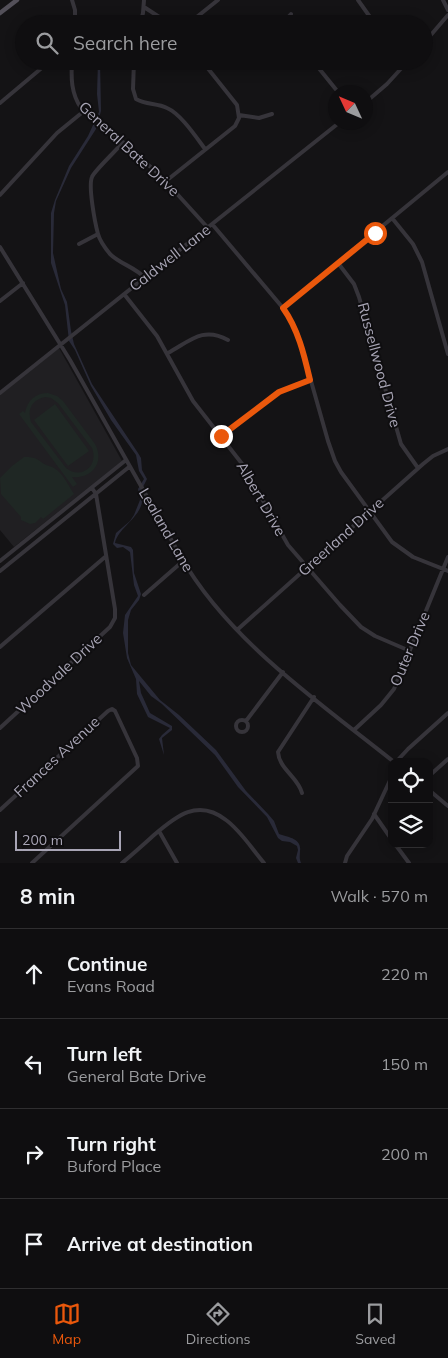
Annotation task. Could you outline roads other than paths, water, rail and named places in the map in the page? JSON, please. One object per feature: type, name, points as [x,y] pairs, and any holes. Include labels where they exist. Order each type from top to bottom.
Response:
[{"type":"main road","points":[[0,13],[17,0]]},
{"type":"street","points":[[72,0],[75,15]]},
{"type":"street","points":[[142,15],[144,0]]},
{"type":"street","points":[[358,0],[369,15]]},
{"type":"street","points":[[443,0],[448,10]]},
{"type":"street","points":[[199,15],[216,1]]},
{"type":"street","points":[[144,7],[156,15]]},
{"type":"street","points":[[433,33],[448,16]]},
{"type":"street","points":[[0,103],[39,70]]},
{"type":"street","name":"General Bate Drive","points":[[72,70],[75,99],[84,111],[123,142],[166,181],[208,228]]},
{"type":"street","points":[[134,70],[133,89],[135,97],[141,102],[163,106],[173,111],[205,149]]},
{"type":"street","points":[[166,181],[236,124],[239,115],[237,106],[209,70]]},
{"type":"street","points":[[320,70],[332,85]]},
{"type":"street","points":[[373,96],[400,70]]},
{"type":"street","points":[[0,195],[56,133],[84,111]]},
{"type":"street","points":[[239,115],[260,118],[272,114]]},
{"type":"street","name":"Caldwell Lane","points":[[0,393],[330,130]]},
{"type":"street","points":[[123,142],[92,176],[91,186],[98,234],[106,248],[118,261],[135,269],[145,278]]},
{"type":"street","points":[[283,308],[448,172]]},
{"type":"street","points":[[392,218],[413,244],[422,262],[448,354]]},
{"type":"street","points":[[212,224],[283,308],[292,322],[298,335],[335,461],[369,512],[389,539],[402,551],[448,572]]},
{"type":"street","points":[[79,244],[98,234]]},
{"type":"street","name":"Lealand Lane","points":[[0,247],[60,344],[183,561],[211,601],[237,630],[284,672],[390,758]]},
{"type":"street","name":"Russellwood Drive","points":[[338,263],[354,284],[360,296],[401,444],[406,454],[418,468]]},
{"type":"street","points":[[0,301],[23,283]]},
{"type":"street","name":"Albert Drive","points":[[124,294],[150,326],[168,353],[190,397],[247,472],[288,545],[362,627],[376,636],[410,651]]},
{"type":"street","points":[[168,353],[205,334],[215,334],[228,340]]},
{"type":"street","points":[[221,436],[279,392],[310,380]]},
{"type":"street","name":"Greerland Drive","points":[[237,630],[418,468],[434,456],[448,449]]},
{"type":"street","points":[[0,561],[126,460]]},
{"type":"street","points":[[0,571],[129,467]]},
{"type":"street","points":[[0,647],[105,557],[96,494],[92,488]]},
{"type":"street","name":"Woodvale Drive","points":[[0,728],[110,627],[115,618],[105,557]]},
{"type":"street","name":"Outer Drive","points":[[354,730],[392,692],[448,557]]},
{"type":"street","points":[[144,595],[183,561]]},
{"type":"street","points":[[246,721],[284,672]]},
{"type":"street","points":[[302,793],[298,784],[276,754],[314,697]]},
{"type":"street","name":"Frances Avenue","points":[[0,810],[107,712],[111,709],[116,712],[138,764],[136,768],[32,863]]},
{"type":"street","points":[[399,758],[448,713]]},
{"type":"street","points":[[433,772],[448,759]]},
{"type":"street","points":[[345,862],[374,814],[388,784]]},
{"type":"street","points":[[433,793],[448,806]]},
{"type":"street","points":[[122,863],[172,819],[184,813],[200,810],[221,816],[231,824],[264,863]]},
{"type":"street","points":[[374,814],[388,834]]},
{"type":"street","points":[[159,831],[177,863]]},
{"type":"street","points":[[398,848],[410,863]]},
{"type":"water","points":[[98,70],[100,70],[101,111],[96,129],[71,168],[56,201],[53,253],[61,289],[67,302],[74,344],[92,384],[141,458],[142,470],[147,479],[141,491],[141,506],[115,543],[131,547],[133,550],[134,573],[141,594],[131,610],[128,620],[128,653],[131,665],[160,700],[216,750],[246,791],[274,821],[279,834],[299,843],[301,863],[298,863],[296,858],[297,846],[278,838],[267,817],[238,787],[215,755],[162,704],[151,696],[139,681],[141,693],[150,713],[172,726],[172,730],[162,738],[164,755],[159,739],[170,728],[148,717],[137,694],[136,679],[127,658],[123,633],[125,615],[138,596],[134,585],[130,552],[123,547],[117,548],[113,544],[116,533],[134,515],[140,500],[138,489],[144,479],[139,471],[136,455],[111,420],[91,386],[69,341],[65,305],[51,263],[51,213],[69,166],[88,136],[99,112]]}]
